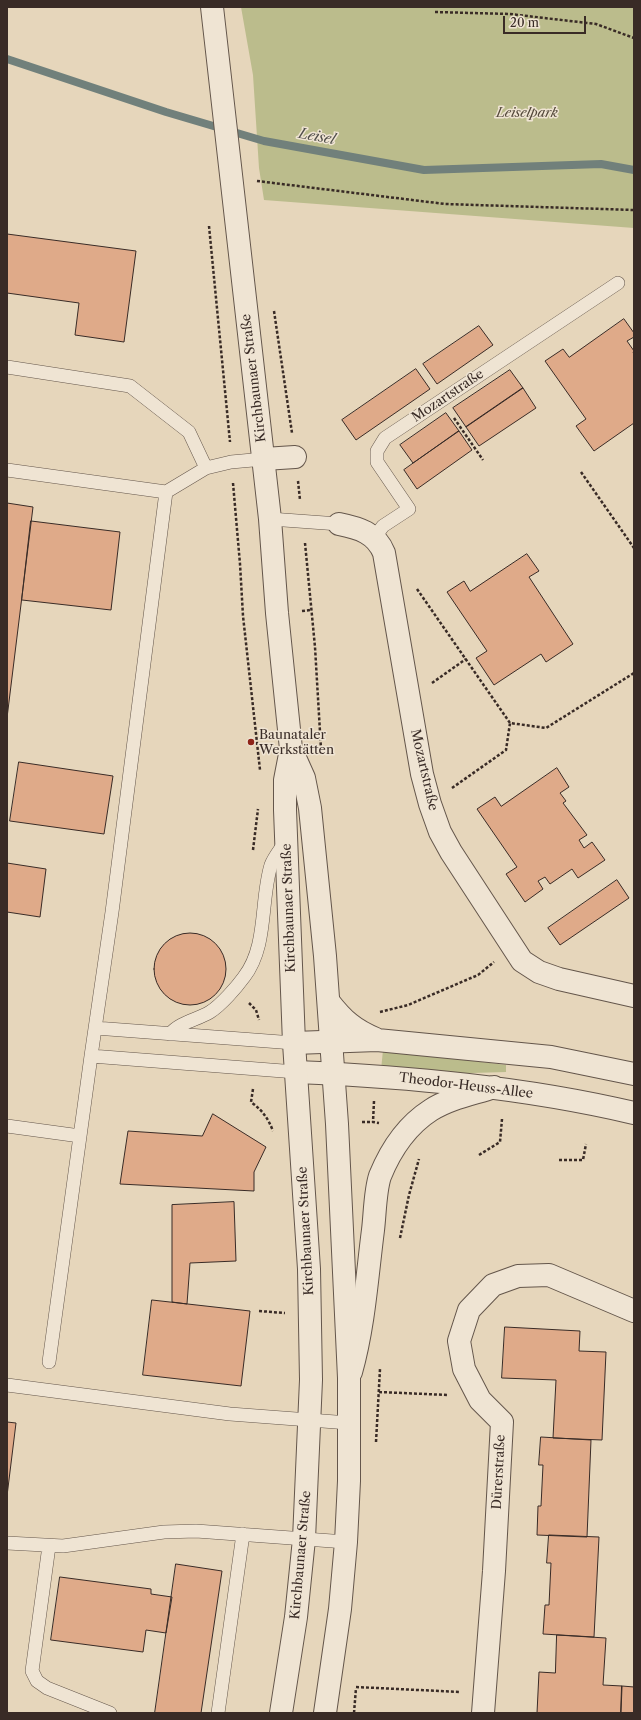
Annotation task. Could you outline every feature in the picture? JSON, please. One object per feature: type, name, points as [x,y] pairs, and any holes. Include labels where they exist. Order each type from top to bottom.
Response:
[{"type":"street","name":"Kirchbaunaer Straße","points":[[212,7],[264,460],[277,613],[291,748],[285,780],[286,840],[294,1043],[309,1269],[310,1420],[304,1539],[296,1617],[281,1713]]},
{"type":"street","points":[[264,460],[295,457]]},
{"type":"street","points":[[339,524],[364,531],[374,538]]},
{"type":"street","name":"Mozartstraße","points":[[374,538],[380,544],[384,553],[422,774],[430,804],[440,832],[451,852],[522,961],[539,972],[559,979],[634,996]]},
{"type":"street","name":"Kirchbaunaer Straße","points":[[291,748],[304,778],[310,808],[332,1042],[349,1378],[349,1481],[346,1542],[340,1609],[325,1713]]},
{"type":"street","points":[[328,1002],[344,1020],[362,1033],[377,1040]]},
{"type":"street","points":[[294,1043],[377,1040],[551,1057],[634,1074]]},
{"type":"street","name":"Theodor-Heuss-Allee","points":[[296,1072],[435,1081],[494,1087],[568,1099],[634,1113]]},
{"type":"street","name":"Kirchbaunaer Straße","points":[[349,1378],[359,1339],[380,1178],[390,1153],[400,1137],[413,1124],[432,1110],[455,1099],[494,1087]]},
{"type":"street","name":"Dürerstraße","points":[[484,1703],[494,1571],[502,1422],[480,1400],[464,1369],[459,1341],[469,1310],[493,1285],[518,1276],[549,1275],[634,1311]]},
{"type":"lane","name":"Mozartstraße","points":[[374,538],[383,526],[408,509],[377,462],[377,451],[385,438],[618,283]]},
{"type":"lane","points":[[7,367],[130,386],[189,432],[206,468]]},
{"type":"lane","points":[[7,470],[166,492],[206,468],[231,462],[264,460]]},
{"type":"lane","points":[[49,1362],[112,912],[166,492]]},
{"type":"lane","points":[[270,519],[303,520],[339,524]]},
{"type":"lane","points":[[170,1034],[175,1028],[210,1011],[235,988],[245,976],[254,957],[260,935],[267,882],[272,864],[286,840]]},
{"type":"lane","points":[[95,1028],[294,1043]]},
{"type":"lane","points":[[91,1056],[296,1072]]},
{"type":"lane","points":[[7,1126],[80,1136]]},
{"type":"lane","points":[[7,1385],[230,1414],[349,1423]]},
{"type":"lane","points":[[7,1543],[63,1546],[164,1532],[196,1531],[346,1542]]},
{"type":"lane","points":[[218,1713],[243,1534]]},
{"type":"lane","points":[[49,1546],[32,1671],[37,1681],[47,1688],[110,1713]]},
{"type":"path","points":[[435,12],[510,14],[596,24],[634,38]]},
{"type":"path","points":[[253,181],[446,204],[634,210]]},
{"type":"path","points":[[209,223],[229,432],[243,616],[260,776]]},
{"type":"path","points":[[273,306],[303,520],[311,610]]},
{"type":"path","points":[[442,400],[483,460]]},
{"type":"path","points":[[581,472],[634,548]]},
{"type":"path","points":[[414,585],[510,723],[506,750],[430,804]]},
{"type":"path","points":[[408,690],[426,687],[466,659]]},
{"type":"path","points":[[510,723],[546,728],[634,673]]},
{"type":"path","points":[[253,853],[258,807]]},
{"type":"path","points":[[376,1013],[408,1005],[478,975],[513,947]]},
{"type":"path","points":[[235,988],[256,1010],[260,1022],[259,1041]]},
{"type":"path","points":[[256,1070],[251,1102],[262,1111],[270,1123],[276,1137]]},
{"type":"path","points":[[479,1155],[500,1142],[502,1119]]},
{"type":"path","points":[[559,1160],[583,1160],[586,1144]]},
{"type":"path","points":[[259,1311],[292,1313]]},
{"type":"path","points":[[379,1392],[478,1396]]},
{"type":"path","points":[[356,1687],[484,1703]]},
{"type":"green space","name":"Leiselpark","points":[[241,7],[634,7],[634,228],[264,200],[259,168],[253,75]]},
{"type":"green space","points":[[383,1050],[506,1065],[506,1072],[437,1074],[381,1070]]},
{"type":"building","points":[[7,234],[136,251],[124,342],[75,335],[79,303],[7,293]]},
{"type":"building","points":[[624,319],[634,333],[634,337],[627,341],[634,351],[634,423],[594,451],[576,426],[586,419],[545,361],[563,349],[569,357]]},
{"type":"building","points":[[479,326],[493,345],[437,384],[423,364]]},
{"type":"building","points":[[416,369],[430,389],[356,440],[342,420]]},
{"type":"building","points":[[510,370],[523,388],[466,427],[453,408]]},
{"type":"building","points":[[523,388],[536,408],[479,446],[466,427]]},
{"type":"building","points":[[446,413],[459,431],[413,463],[400,445]]},
{"type":"building","points":[[459,431],[472,450],[417,489],[404,470]]},
{"type":"building","points":[[7,503],[33,507],[7,718]]},
{"type":"building","points":[[31,521],[120,532],[111,610],[22,600]]},
{"type":"building","points":[[527,554],[539,571],[529,577],[573,644],[546,662],[541,654],[494,685],[476,658],[487,651],[447,592],[464,581],[470,591]]},
{"type":"building","points":[[19,762],[113,776],[104,834],[10,821]]},
{"type":"building","points":[[557,768],[569,787],[560,793],[566,801],[563,803],[587,835],[579,840],[584,848],[592,842],[605,860],[578,878],[572,869],[550,884],[545,877],[538,881],[543,889],[525,902],[506,874],[517,867],[477,809],[495,797],[501,806]]},
{"type":"building","points":[[7,863],[46,869],[40,917],[7,912]]},
{"type":"building","points":[[617,880],[629,898],[560,945],[548,928]]},
{"type":"building","points":[[190,933],[210,939],[220,949],[226,969],[220,989],[210,999],[190,1005],[170,999],[160,989],[154,969],[160,949],[170,939]]},
{"type":"building","points":[[213,1114],[266,1147],[254,1172],[254,1191],[120,1184],[128,1131],[202,1136]]},
{"type":"building","points":[[234,1202],[236,1261],[190,1263],[187,1304],[172,1302],[172,1205]]},
{"type":"building","points":[[152,1300],[250,1311],[241,1386],[143,1375]]},
{"type":"building","points":[[505,1327],[580,1331],[579,1351],[606,1352],[602,1440],[553,1438],[556,1380],[502,1378]]},
{"type":"building","points":[[7,1422],[16,1423],[7,1496]]},
{"type":"building","points":[[541,1437],[591,1440],[587,1537],[537,1535],[538,1506],[541,1506],[543,1465],[539,1465]]},
{"type":"building","points":[[549,1535],[599,1537],[594,1637],[543,1634],[545,1605],[549,1605],[551,1563],[547,1563]]},
{"type":"building","points":[[176,1564],[222,1571],[201,1713],[155,1713]]},
{"type":"building","points":[[60,1577],[151,1589],[151,1594],[172,1597],[166,1633],[146,1630],[143,1652],[51,1640]]},
{"type":"building","points":[[557,1635],[606,1638],[603,1685],[622,1686],[621,1713],[537,1713],[539,1672],[555,1673]]},
{"type":"building","points":[[622,1686],[634,1687],[634,1713],[621,1713]]},
{"type":"waterway","name":"Leisel","points":[[7,59],[166,112],[264,141],[424,170],[601,164],[634,170]]},
{"type":"place","name":"Baunataler Werkstätten","points":[[251,742]]}]
